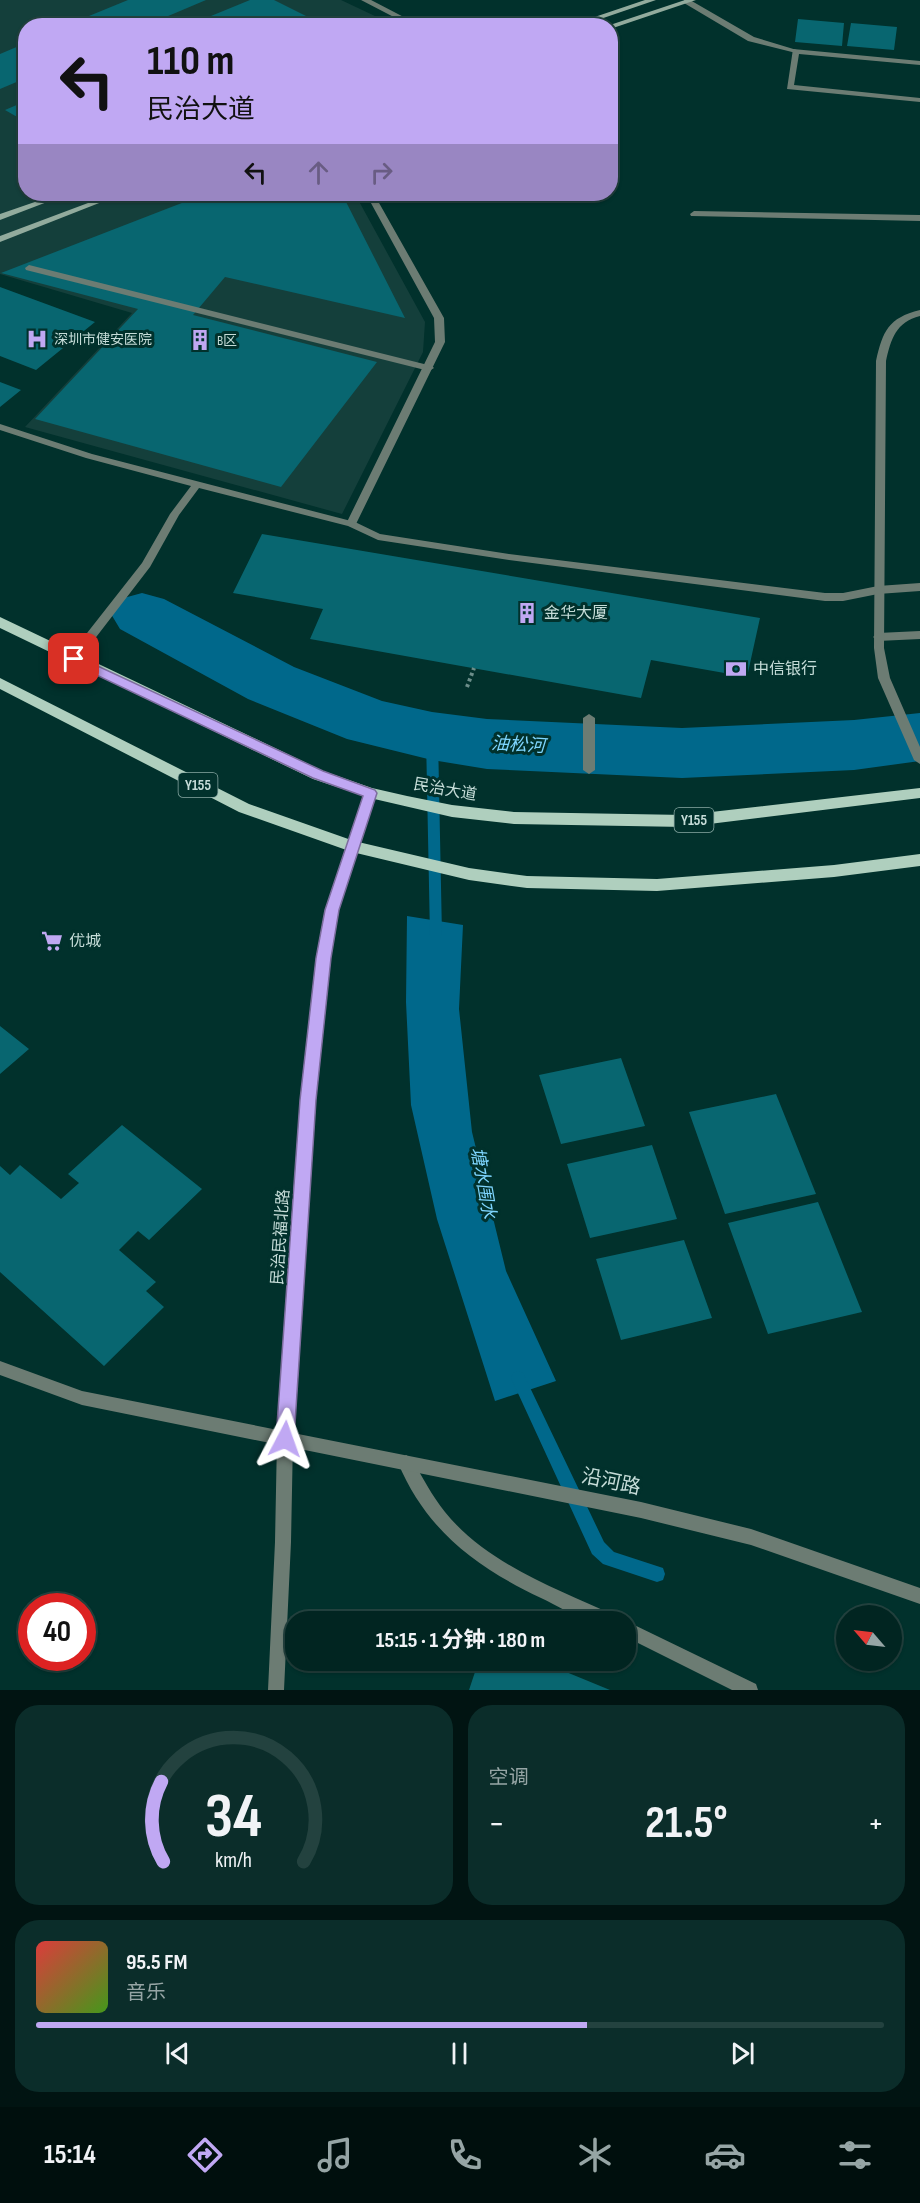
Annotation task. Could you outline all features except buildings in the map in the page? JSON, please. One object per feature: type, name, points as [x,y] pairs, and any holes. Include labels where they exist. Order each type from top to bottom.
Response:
[{"type":"main road","points":[[596,18],[652,0]]},
{"type":"main road","points":[[618,23],[689,1]]},
{"type":"main road","points":[[0,217],[45,201]]},
{"type":"main road","points":[[0,239],[100,201]]},
{"type":"main road","name":"民治大道","points":[[0,622],[318,775],[370,793],[407,802],[467,813],[514,818],[685,821],[920,793]]},
{"type":"main road","name":"Y155","points":[[0,683],[244,808],[352,846],[469,874],[527,882],[657,885],[834,871],[920,860]]},
{"type":"street","points":[[365,0],[402,18]]},
{"type":"street","points":[[689,1],[752,39],[796,51],[920,63]]},
{"type":"street","points":[[796,51],[790,87],[920,100]]},
{"type":"street","points":[[351,524],[440,342],[439,318],[374,201]]},
{"type":"street","points":[[694,214],[920,218]]},
{"type":"street","points":[[29,268],[429,368]]},
{"type":"street","points":[[919,758],[884,678],[878,637],[878,590],[880,361],[888,332],[900,319],[920,313]]},
{"type":"street","points":[[0,427],[89,456],[351,524],[378,537],[825,597],[843,597],[878,590],[920,587]]},
{"type":"street","points":[[74,659],[146,565],[175,514],[197,484]]},
{"type":"street","points":[[878,637],[920,635]]},
{"type":"street","points":[[589,718],[589,770]]},
{"type":"street","name":"民治民福北路","points":[[276,1690],[285,1439],[308,1100],[322,970],[332,910],[370,793]]},
{"type":"street","name":"沿河路","points":[[0,1368],[82,1398],[641,1510],[751,1537],[920,1596]]},
{"type":"street","points":[[406,1463],[440,1518],[471,1548],[520,1577],[588,1611]]},
{"type":"street","points":[[636,1634],[750,1690]]},
{"type":"path","points":[[467,687],[474,668]]},
{"type":"shaded area","name":"B区","points":[[0,0],[341,0],[379,18],[18,18],[18,201],[359,201],[425,322],[423,352],[342,514],[25,427],[132,313],[0,274]]},
{"type":"water","points":[[154,602],[248,651],[304,673],[275,705],[130,627]]},
{"type":"water","points":[[371,698],[414,716],[437,722],[484,729],[554,732],[553,769],[464,759],[342,732]]},
{"type":"water","points":[[870,726],[868,745],[873,757],[625,770],[625,732],[757,737]]},
{"type":"water","points":[[407,916],[463,925],[459,1009],[472,1132],[506,1271],[556,1381],[495,1401],[437,1219],[411,1105],[406,1002]]},
{"type":"waterway","name":"油松河","points":[[142,614],[271,683],[370,722],[432,736],[487,744],[682,753],[854,745],[920,737]]},
{"type":"waterway","name":"塘水围水","points":[[432,737],[436,935]]},
{"type":"waterway","name":"塘水围水","points":[[518,1378],[598,1548],[609,1558],[657,1574]]},
{"type":"place","name":"深圳市健安医院","points":[[37,339]]},
{"type":"place","name":"B区","points":[[200,340]]},
{"type":"place","name":"金华大厦","points":[[527,613]]},
{"type":"place","name":"中信银行","points":[[736,669]]},
{"type":"place","name":"优城","points":[[52,941]]},
{"type":"route","points":[[74,659],[318,775],[370,793],[332,910],[324,958],[308,1100],[285,1439]]}]
